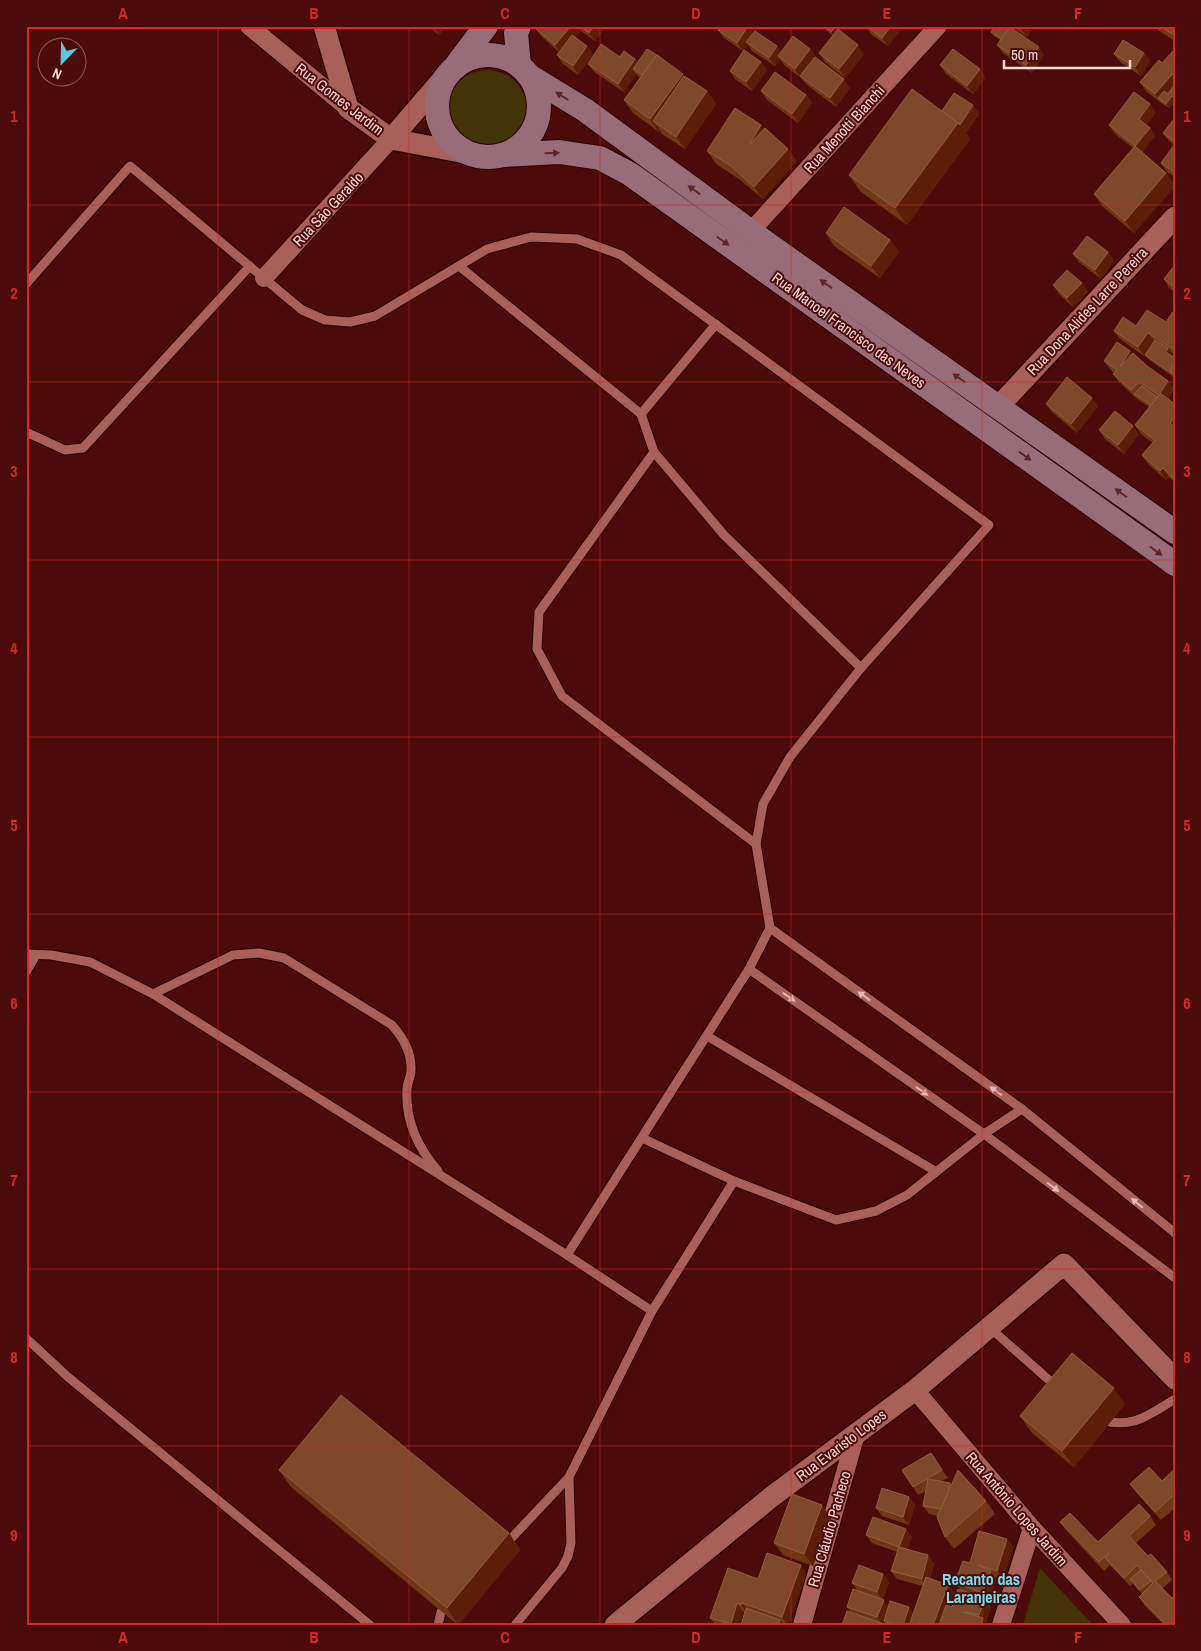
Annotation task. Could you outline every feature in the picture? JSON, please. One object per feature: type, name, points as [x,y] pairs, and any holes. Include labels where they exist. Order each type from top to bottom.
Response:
[{"type":"main road","points":[[486,26],[439,88],[436,104],[438,120],[445,135],[455,146],[471,154],[487,157],[503,155],[518,148],[529,137],[537,123],[540,107],[538,91],[525,71],[516,33],[519,26]]},
{"type":"main road","points":[[453,69],[473,56],[489,54],[505,57],[525,71]]},
{"type":"main road","name":"Rua Manoel Francisco das Neves","points":[[525,71],[585,110],[751,231],[1175,532]]},
{"type":"main road","name":"Rua Manoel Francisco das Neves","points":[[503,155],[559,152],[600,158],[630,174],[1175,564]]},
{"type":"street","name":"Rua Gomes Jardim","points":[[249,26],[348,108],[391,139],[471,154]]},
{"type":"street","points":[[324,26],[348,108]]},
{"type":"street","name":"Rua Menotti Bianchi","points":[[751,231],[938,26]]},
{"type":"street","points":[[391,139],[453,69]]},
{"type":"street","name":"Rua São Geraldo","points":[[264,278],[391,139]]},
{"type":"street","name":"Rua Dona Alides Larre Pereira","points":[[999,406],[1175,217]]},
{"type":"street","name":"Rua Evaristo Lopes","points":[[616,1625],[770,1498],[915,1390],[1064,1264],[1175,1379]]},
{"type":"street","name":"Rua Antônio Lopes Jardim","points":[[915,1390],[1032,1528],[1122,1625]]},
{"type":"street","name":"Rua Cláudio Pacheco","points":[[802,1625],[856,1434]]},
{"type":"street","points":[[1001,1625],[1032,1528]]},
{"type":"lane","points":[[26,284],[130,166],[302,310],[325,320],[350,322],[374,316],[487,249],[532,237],[577,239],[620,255],[989,525],[861,668],[790,757],[763,804],[756,844],[770,928],[749,969],[567,1255]]},
{"type":"lane","points":[[26,432],[65,450],[84,448],[250,266]]},
{"type":"lane","points":[[459,266],[641,414],[654,452],[724,535],[861,668]]},
{"type":"lane","points":[[641,414],[716,324]]},
{"type":"lane","points":[[654,452],[539,612],[536,649],[562,696],[756,844]]},
{"type":"lane","points":[[770,928],[1022,1109],[1175,1234]]},
{"type":"lane","points":[[154,994],[233,956],[258,953],[284,958],[392,1025],[403,1038],[410,1054],[411,1071],[407,1089],[410,1122],[422,1153],[444,1178]]},
{"type":"lane","points":[[26,954],[90,962],[154,994],[652,1310]]},
{"type":"lane","points":[[26,972],[36,955]]},
{"type":"lane","points":[[749,969],[984,1134],[1175,1278]]},
{"type":"lane","points":[[707,1036],[935,1171]]},
{"type":"lane","points":[[642,1138],[734,1181],[836,1220],[876,1211],[907,1194],[984,1134],[1022,1109]]},
{"type":"lane","points":[[495,1555],[569,1477],[652,1310],[734,1181]]},
{"type":"lane","points":[[989,1327],[1062,1392]]},
{"type":"lane","points":[[26,1338],[68,1377],[370,1625]]},
{"type":"lane","points":[[1092,1418],[1118,1425],[1140,1420],[1175,1399]]},
{"type":"lane","points":[[515,1625],[562,1568],[568,1556],[571,1543],[569,1477]]},
{"type":"lane","points":[[438,1625],[441,1612],[454,1598]]},
{"type":"shaded area","points":[[487,70],[502,73],[515,82],[524,95],[527,110],[524,125],[515,138],[502,147],[487,150],[472,147],[459,138],[450,125],[447,110],[450,95],[459,82],[472,73]]},
{"type":"shaded area","points":[[1040,1568],[1093,1625],[1023,1625]]},
{"type":"building","points":[[538,26],[571,26],[555,45],[536,29]]},
{"type":"building","points":[[580,26],[594,26],[589,33]]},
{"type":"building","points":[[721,26],[748,26],[737,43],[718,30]]},
{"type":"building","points":[[824,26],[836,26],[831,32]]},
{"type":"building","points":[[867,26],[891,26],[882,38]]},
{"type":"building","points":[[995,26],[1010,27],[1002,39],[991,32]]},
{"type":"building","points":[[1160,26],[1175,26],[1175,29],[1172,34]]},
{"type":"building","points":[[1010,27],[1039,47],[1026,65],[997,45]]},
{"type":"building","points":[[838,29],[858,45],[839,69],[819,53]]},
{"type":"building","points":[[755,31],[777,46],[769,58],[746,42]]},
{"type":"building","points":[[572,35],[587,46],[573,66],[557,55]]},
{"type":"building","points":[[793,36],[810,49],[795,69],[778,56]]},
{"type":"building","points":[[1123,40],[1144,53],[1135,67],[1114,54]]},
{"type":"building","points":[[601,44],[620,57],[624,51],[635,59],[618,84],[588,64]]},
{"type":"building","points":[[647,49],[657,55],[642,75],[633,69]]},
{"type":"building","points":[[953,49],[980,69],[967,86],[940,65]]},
{"type":"building","points":[[1175,49],[1175,71],[1155,94],[1140,82],[1159,60],[1162,63]]},
{"type":"building","points":[[744,50],[761,62],[746,82],[730,71]]},
{"type":"building","points":[[657,55],[683,74],[650,119],[624,100]]},
{"type":"building","points":[[815,57],[844,79],[830,98],[800,76]]},
{"type":"building","points":[[775,72],[806,95],[792,114],[761,91]]},
{"type":"building","points":[[684,76],[707,91],[676,137],[653,121]]},
{"type":"building","points":[[1175,84],[1175,98],[1172,96],[1166,104],[1158,98],[1164,91],[1168,94]]},
{"type":"building","points":[[912,89],[958,123],[895,208],[849,175]]},
{"type":"building","points":[[1134,92],[1150,104],[1139,119],[1150,128],[1135,146],[1109,125]]},
{"type":"building","points":[[954,93],[973,105],[960,125],[942,111]]},
{"type":"building","points":[[735,108],[761,125],[749,145],[765,128],[788,149],[754,187],[731,166],[707,151]]},
{"type":"building","points":[[1175,118],[1175,142],[1163,133]]},
{"type":"building","points":[[1175,144],[1175,173],[1161,163]]},
{"type":"building","points":[[1135,146],[1166,173],[1125,221],[1094,194]]},
{"type":"building","points":[[844,207],[890,240],[871,266],[826,233]]},
{"type":"building","points":[[1087,236],[1108,252],[1095,270],[1073,254]]},
{"type":"building","points":[[1175,265],[1175,288],[1164,279]]},
{"type":"building","points":[[1067,270],[1082,283],[1067,298],[1053,285]]},
{"type":"building","points":[[1175,309],[1175,347],[1173,349],[1148,333],[1138,347],[1114,331],[1123,317],[1136,326],[1147,310],[1166,322]]},
{"type":"building","points":[[1155,340],[1168,348],[1166,352],[1175,358],[1175,362],[1170,370],[1173,374],[1145,355]]},
{"type":"building","points":[[1117,342],[1130,351],[1120,367],[1133,353],[1168,381],[1160,393],[1175,404],[1175,417],[1170,423],[1175,428],[1175,480],[1163,468],[1160,471],[1142,455],[1155,440],[1135,425],[1159,395],[1139,382],[1131,390],[1113,374],[1117,370],[1104,361]]},
{"type":"building","points":[[1175,362],[1175,373],[1170,370]]},
{"type":"building","points":[[1067,377],[1092,398],[1071,424],[1046,404]]},
{"type":"building","points":[[1142,386],[1157,397],[1151,405],[1134,394]]},
{"type":"building","points":[[1115,411],[1133,426],[1118,445],[1099,430]]},
{"type":"building","points":[[1072,1353],[1114,1388],[1062,1451],[1020,1416]]},
{"type":"building","points":[[341,1395],[509,1533],[447,1608],[279,1470]]},
{"type":"building","points":[[931,1453],[942,1470],[913,1487],[902,1470]]},
{"type":"building","points":[[1149,1467],[1162,1481],[1175,1469],[1175,1494],[1155,1512],[1130,1484]]},
{"type":"building","points":[[958,1470],[986,1501],[945,1537],[937,1517]]},
{"type":"building","points":[[928,1479],[950,1483],[941,1509],[923,1506]]},
{"type":"building","points":[[882,1488],[909,1497],[903,1517],[876,1508]]},
{"type":"building","points":[[792,1494],[822,1505],[804,1554],[774,1543]]},
{"type":"building","points":[[1139,1504],[1150,1516],[1129,1536],[1148,1556],[1151,1554],[1167,1572],[1155,1581],[1172,1598],[1175,1596],[1175,1625],[1166,1625],[1139,1597],[1153,1583],[1137,1565],[1124,1578],[1105,1558],[1109,1553],[1099,1562],[1060,1522],[1070,1513],[1098,1542]]},
{"type":"building","points":[[873,1517],[906,1529],[899,1547],[866,1535]]},
{"type":"building","points":[[979,1531],[1007,1539],[997,1571],[978,1565],[991,1571],[982,1593],[955,1582],[963,1561],[970,1563]]},
{"type":"building","points":[[899,1547],[928,1555],[922,1579],[891,1571]]},
{"type":"building","points":[[767,1553],[801,1565],[782,1617],[737,1603],[731,1624],[710,1618],[728,1568],[758,1579]]},
{"type":"building","points":[[859,1565],[883,1574],[877,1592],[852,1583]]},
{"type":"building","points":[[1141,1570],[1151,1581],[1139,1590],[1130,1579]]},
{"type":"building","points":[[926,1577],[948,1585],[933,1625],[913,1625],[910,1623]]},
{"type":"building","points":[[853,1589],[884,1600],[877,1617],[847,1607]]},
{"type":"building","points":[[958,1589],[985,1598],[979,1615],[964,1612],[983,1618],[981,1625],[939,1625],[946,1605],[952,1607]]},
{"type":"building","points":[[890,1601],[909,1607],[903,1625],[892,1625],[884,1621]]},
{"type":"building","points":[[746,1608],[780,1620],[779,1625],[741,1625]]},
{"type":"building","points":[[847,1611],[884,1624],[842,1625]]},
{"type":"district","name":"Recanto das Laranjeiras","points":[[981,1588]]}]
